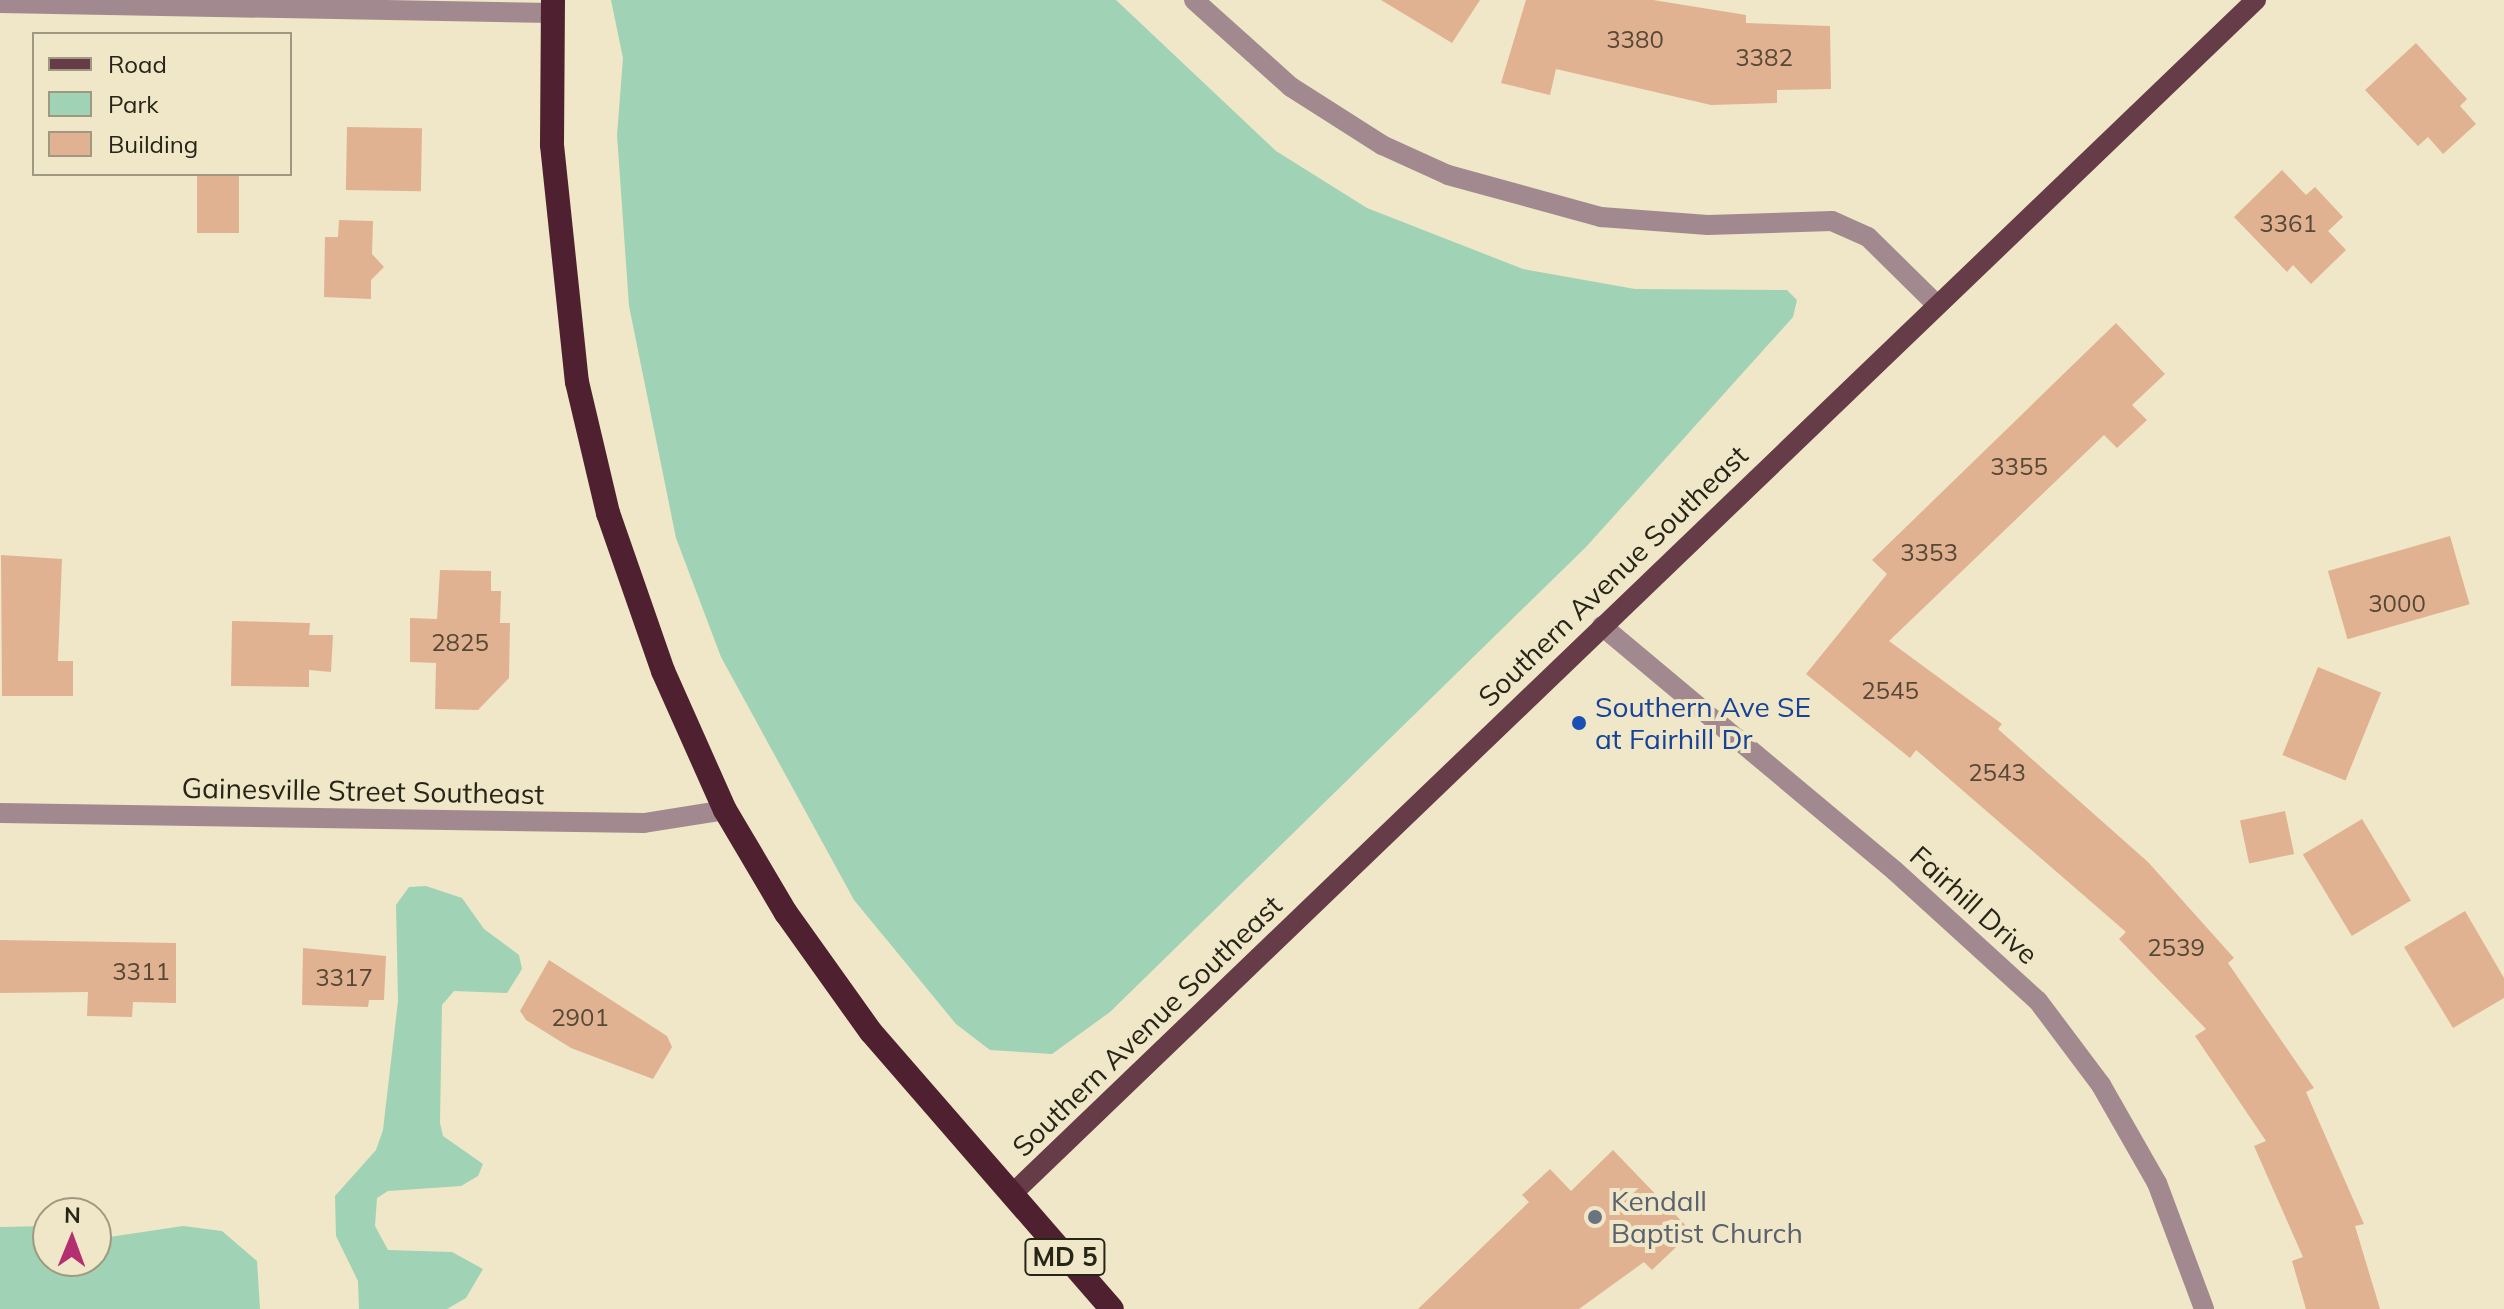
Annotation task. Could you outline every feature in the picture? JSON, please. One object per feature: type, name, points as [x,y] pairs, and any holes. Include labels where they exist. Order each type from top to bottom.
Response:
[{"type":"highway","points":[[552,6],[552,145],[579,394],[620,551],[725,810],[871,1032],[1011,1195]]},
{"type":"highway","name":"MD 5","points":[[1011,1195],[1112,1309]]},
{"type":"main road","name":"Southern Avenue Southeast","points":[[1011,1195],[2256,0]]},
{"type":"street","points":[[1194,0],[1291,87],[1382,145],[1448,175],[1524,201],[1641,222],[1832,221],[1868,237],[1936,304]]},
{"type":"street","points":[[0,3],[552,6]]},
{"type":"street","name":"Fairhill Drive","points":[[1602,626],[1895,871],[2038,1001],[2101,1085],[2157,1183],[2204,1309]]},
{"type":"street","name":"Gainesville Street Southeast","points":[[0,813],[644,823],[725,810]]},
{"type":"green space","points":[[611,0],[1116,0],[1276,151],[1367,208],[1523,269],[1635,289],[1787,290],[1797,300],[1793,317],[1586,547],[1110,1012],[1052,1054],[990,1050],[956,1024],[854,900],[721,657],[676,538],[629,306],[617,135],[623,58]]},
{"type":"green space","points":[[426,886],[462,898],[484,929],[519,955],[522,969],[507,993],[454,991],[442,1005],[440,1123],[443,1136],[483,1164],[478,1176],[461,1186],[388,1191],[377,1198],[375,1226],[388,1250],[452,1252],[483,1269],[466,1298],[447,1309],[359,1309],[358,1281],[336,1236],[335,1196],[376,1150],[383,1130],[398,1001],[396,905],[409,887]]},
{"type":"green space","points":[[32,1226],[32,1277],[112,1277],[112,1237],[183,1226],[222,1231],[257,1261],[260,1309],[0,1309],[0,1227]]},
{"type":"building","points":[[1381,0],[1480,0],[1452,43]]},
{"type":"building","points":[[1526,0],[1653,0],[1746,15],[1746,23],[1830,26],[1831,89],[1777,90],[1777,103],[1711,105],[1556,69],[1550,95],[1501,83]]},
{"type":"building","points":[[2416,43],[2467,99],[2460,106],[2476,124],[2443,154],[2428,137],[2418,146],[2365,90]]},
{"type":"building","points":[[347,127],[422,128],[421,191],[346,190]]},
{"type":"building","points":[[2282,170],[2306,195],[2315,187],[2343,217],[2328,231],[2346,250],[2311,284],[2293,265],[2287,272],[2234,217]]},
{"type":"building","points":[[197,176],[239,176],[239,233],[197,233]]},
{"type":"building","points":[[339,220],[373,221],[372,254],[384,267],[371,280],[371,299],[324,297],[325,237],[338,237]]},
{"type":"building","points":[[2116,323],[2165,374],[2132,405],[2147,420],[2117,448],[2104,435],[1889,641],[2002,724],[1998,729],[2148,862],[2234,958],[2228,963],[2314,1088],[2306,1092],[2364,1224],[2355,1226],[2380,1309],[2306,1309],[2292,1261],[2303,1257],[2254,1146],[2266,1141],[2195,1036],[2206,1029],[2119,939],[2126,932],[1916,750],[1910,758],[1806,674],[1887,574],[1872,560]]},
{"type":"building","points":[[2450,536],[2470,604],[2347,639],[2328,571]]},
{"type":"building","points":[[1,555],[62,559],[58,661],[73,661],[73,696],[2,696]]},
{"type":"building","points":[[440,570],[491,571],[491,591],[501,591],[500,623],[510,623],[509,678],[478,710],[435,709],[436,663],[410,662],[410,618],[437,619]]},
{"type":"building","points":[[232,621],[310,623],[309,635],[333,635],[331,672],[309,670],[309,687],[231,686]]},
{"type":"building","points":[[2318,667],[2381,692],[2345,781],[2282,755]]},
{"type":"building","points":[[2285,811],[2294,854],[2249,864],[2240,821]]},
{"type":"building","points":[[2362,819],[2411,900],[2352,936],[2303,855]]},
{"type":"building","points":[[2465,911],[2504,978],[2504,998],[2453,1028],[2404,947]]},
{"type":"building","points":[[0,940],[176,943],[176,1003],[133,1002],[132,1017],[87,1016],[88,992],[0,993]]},
{"type":"building","points":[[303,948],[386,956],[384,1000],[369,1000],[368,1007],[302,1005]]},
{"type":"building","points":[[549,960],[667,1036],[672,1047],[653,1079],[571,1048],[526,1020],[520,1011]]},
{"type":"building","name":"Kendall Baptist Church","points":[[1613,1150],[1692,1232],[1652,1270],[1644,1262],[1579,1309],[1418,1309],[1529,1202],[1522,1195],[1550,1169],[1571,1191]]},
{"type":"place","name":"Southern Ave SE at Fairhill Dr","points":[[1579,723]]},
{"type":"place","name":"Kendall Baptist Church","points":[[1595,1217]]}]
